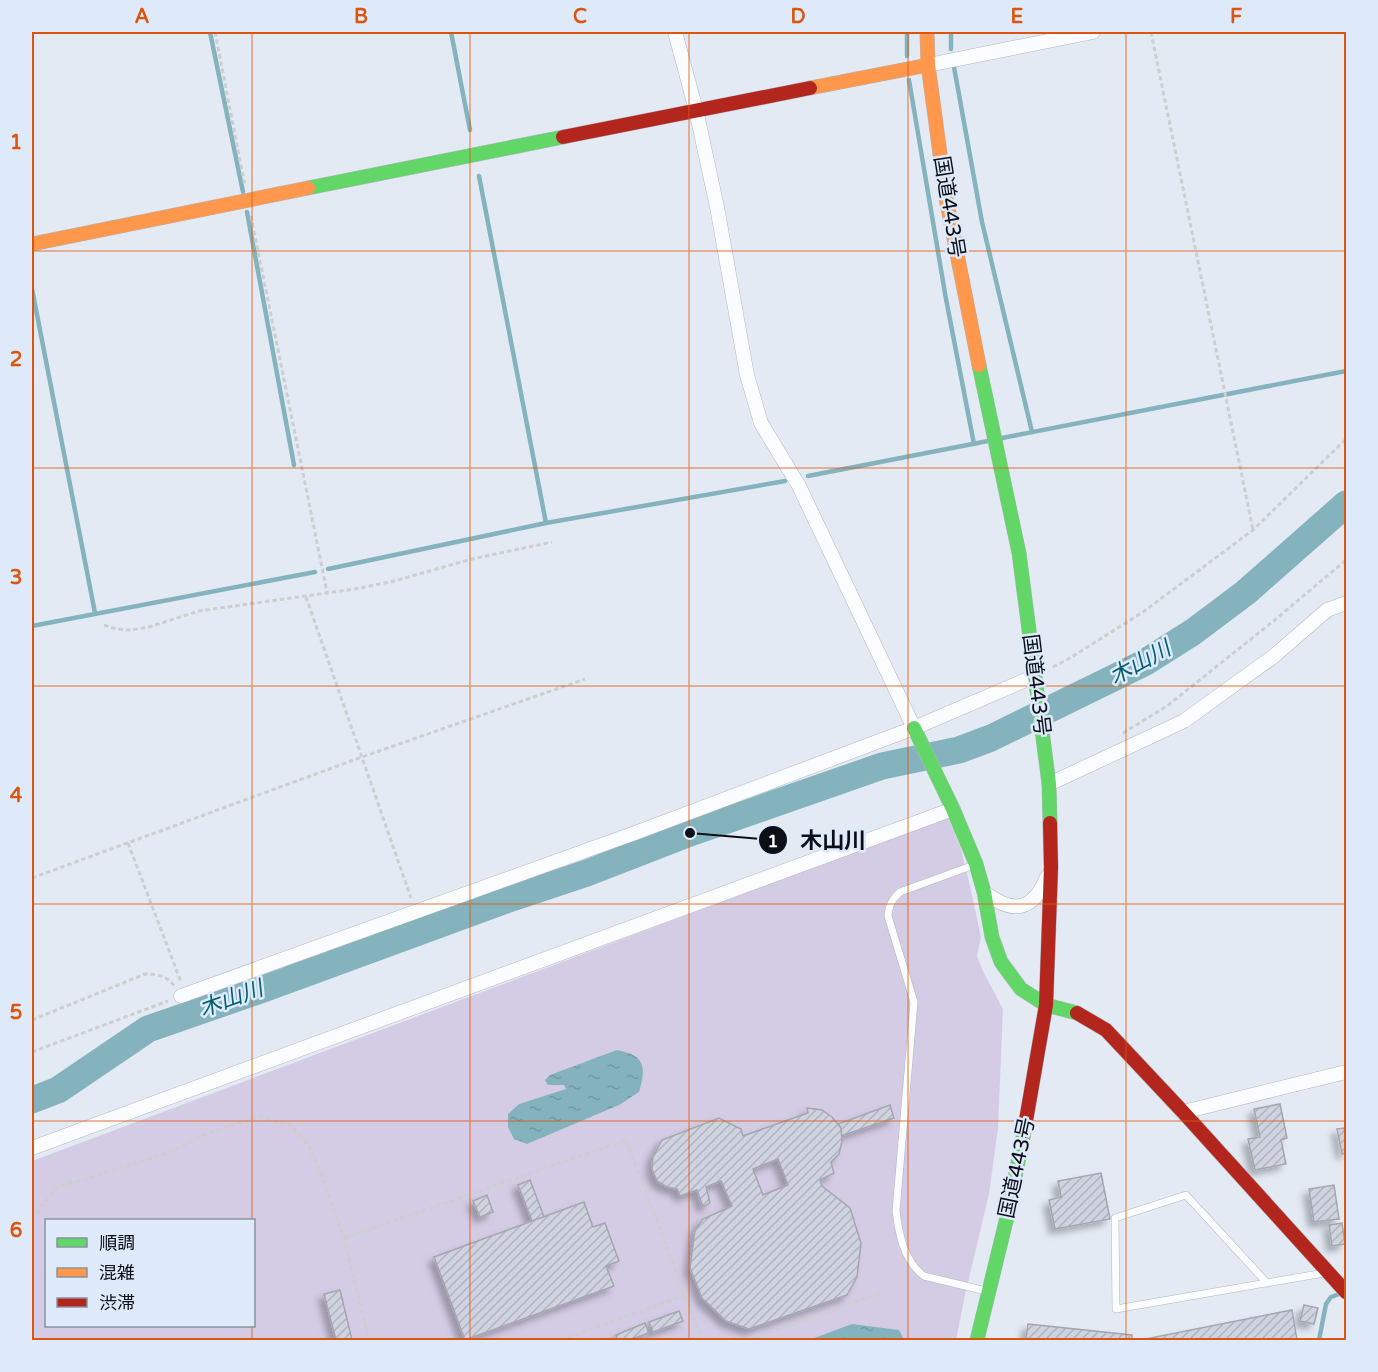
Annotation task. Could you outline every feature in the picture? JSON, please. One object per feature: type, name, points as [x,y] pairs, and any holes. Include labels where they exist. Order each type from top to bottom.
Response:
[{"type":"main road","name":"国道443号","points":[[927,32],[928,65],[946,198],[1019,553],[1048,778],[1051,867],[1046,1005],[1008,1213],[977,1341]]},
{"type":"main road","points":[[32,244],[928,65]]},
{"type":"main road","points":[[914,728],[952,805],[975,864],[1001,962],[1021,989],[1046,1005],[1080,1014],[1106,1030],[1344,1289]]},
{"type":"street","points":[[675,32],[696,110],[717,207],[747,375],[761,423],[799,486],[914,728]]},
{"type":"street","points":[[928,65],[1093,32]]},
{"type":"street","points":[[1048,778],[1184,721],[1274,656],[1327,610],[1347,603]]},
{"type":"street","points":[[181,996],[624,837],[914,728],[1035,676]]},
{"type":"street","points":[[32,1148],[952,805]]},
{"type":"street","points":[[984,892],[996,902],[1009,906],[1024,905],[1033,900],[1044,886],[1051,867]]},
{"type":"street","points":[[1183,1112],[1347,1072]]},
{"type":"lane","points":[[975,864],[900,892],[889,906],[888,916],[914,1002],[896,1211],[902,1241],[915,1270],[924,1276],[988,1292]]},
{"type":"lane","points":[[1267,1283],[1186,1195],[1115,1218],[1116,1309],[1267,1283],[1328,1272]]},
{"type":"path","points":[[215,32],[327,592]]},
{"type":"path","points":[[1151,32],[1253,530]]},
{"type":"path","points":[[1035,676],[1070,658],[1143,612],[1253,530],[1347,439]]},
{"type":"path","points":[[104,625],[116,630],[131,630],[149,627],[199,610],[355,590],[472,559],[552,542]]},
{"type":"path","points":[[1116,736],[1167,706],[1347,560]]},
{"type":"path","points":[[306,597],[415,911]]},
{"type":"path","points":[[32,878],[362,757],[585,680]]},
{"type":"path","points":[[128,843],[181,983],[181,996]]},
{"type":"path","points":[[32,1020],[145,974],[158,974],[171,981],[181,996]]},
{"type":"path","points":[[32,1052],[181,996]]},
{"type":"path","points":[[32,1219],[56,1188],[165,1154],[202,1136],[259,1116],[290,1125],[308,1144],[344,1238],[369,1341]]},
{"type":"path","points":[[344,1238],[626,1140],[702,1341]]},
{"type":"path","points":[[748,1341],[880,1293]]},
{"type":"path","points":[[561,1341],[686,1295]]},
{"type":"shaded area","points":[[948,817],[961,849],[981,937],[977,956],[1003,1009],[998,1128],[989,1194],[956,1340],[32,1340],[32,1161]]},
{"type":"water","points":[[617,1050],[631,1054],[640,1061],[643,1076],[639,1092],[619,1105],[527,1144],[514,1139],[508,1127],[508,1114],[519,1104],[566,1089],[564,1085],[548,1085],[545,1080],[550,1075]]},
{"type":"water","points":[[852,1324],[899,1330],[904,1340],[809,1340]]},
{"type":"building","points":[[1280,1104],[1287,1138],[1281,1140],[1286,1164],[1255,1170],[1248,1139],[1260,1137],[1254,1109]]},
{"type":"building","points":[[890,1105],[894,1118],[841,1136],[841,1128],[838,1124]]},
{"type":"building","points":[[807,1108],[822,1110],[841,1128],[842,1141],[839,1154],[831,1162],[834,1173],[820,1180],[822,1186],[850,1208],[861,1243],[857,1277],[847,1295],[749,1329],[726,1321],[702,1298],[690,1268],[695,1230],[703,1219],[732,1206],[721,1181],[706,1187],[710,1203],[703,1207],[697,1190],[680,1196],[677,1189],[667,1187],[657,1181],[652,1169],[653,1157],[662,1140],[719,1118],[741,1129],[743,1136],[808,1113]],"holes":[[[778,1159],[788,1185],[763,1195],[753,1169]]]},
{"type":"building","points":[[1344,1128],[1346,1153],[1342,1154],[1337,1129]]},
{"type":"building","points":[[1101,1173],[1110,1219],[1055,1229],[1049,1200],[1061,1197],[1058,1181]]},
{"type":"building","points":[[530,1180],[544,1217],[532,1221],[518,1185]]},
{"type":"building","points":[[1334,1185],[1339,1219],[1314,1222],[1309,1189]]},
{"type":"building","points":[[487,1195],[493,1212],[480,1217],[473,1201]]},
{"type":"building","points":[[584,1202],[593,1227],[605,1223],[619,1261],[606,1266],[614,1286],[465,1340],[434,1257]]},
{"type":"building","points":[[1342,1223],[1345,1244],[1332,1246],[1329,1225]]},
{"type":"building","points":[[340,1290],[352,1340],[336,1340],[324,1294]]},
{"type":"building","points":[[1304,1305],[1318,1308],[1314,1324],[1300,1321]]},
{"type":"building","points":[[1292,1310],[1297,1340],[1145,1340],[1145,1339]]},
{"type":"building","points":[[679,1311],[683,1321],[653,1332],[649,1322]]},
{"type":"building","points":[[645,1323],[649,1333],[629,1340],[617,1340],[616,1335]]},
{"type":"building","points":[[1028,1324],[1132,1335],[1132,1340],[1026,1340]]},
{"type":"waterway","points":[[210,32],[243,192]]},
{"type":"waterway","points":[[451,32],[470,130]]},
{"type":"waterway","points":[[907,32],[907,56]]},
{"type":"waterway","points":[[951,32],[951,49]]},
{"type":"waterway","points":[[954,67],[982,222],[1032,432]]},
{"type":"waterway","points":[[909,80],[946,299],[974,444]]},
{"type":"waterway","points":[[479,176],[546,523]]},
{"type":"waterway","points":[[247,212],[294,465]]},
{"type":"waterway","points":[[32,289],[95,613]]},
{"type":"waterway","points":[[1002,438],[1346,371]]},
{"type":"waterway","points":[[808,476],[988,441]]},
{"type":"waterway","points":[[328,569],[546,523],[785,481]]},
{"type":"waterway","name":"木山川","points":[[32,1100],[58,1090],[148,1029],[882,766],[959,750],[991,738],[1144,663],[1193,632],[1245,593],[1346,504]]},
{"type":"waterway","points":[[32,626],[315,572]]},
{"type":"waterway","points":[[1319,1340],[1326,1304],[1331,1297],[1342,1293]]},
{"type":"traffic: fast","points":[[308,188],[563,137]]},
{"type":"traffic: fast","points":[[979,365],[1019,553],[1049,784],[1050,823]]},
{"type":"traffic: fast","points":[[914,728],[953,809],[976,864],[984,892],[992,937],[1001,962],[1021,989],[1046,1005],[1077,1013]]},
{"type":"traffic: fast","points":[[977,1340],[1008,1213],[1024,1132]]},
{"type":"traffic: slow","points":[[927,32],[928,65],[946,198],[979,365]]},
{"type":"traffic: slow","points":[[810,88],[928,65]]},
{"type":"traffic: slow","points":[[32,244],[308,188]]},
{"type":"traffic: jam","points":[[563,137],[810,88]]},
{"type":"traffic: jam","points":[[1024,1132],[1046,1005],[1051,867],[1050,823]]},
{"type":"traffic: jam","points":[[1077,1013],[1106,1030],[1346,1292]]},
{"type":"place","name":"木山川","points":[[690,833]]}]
